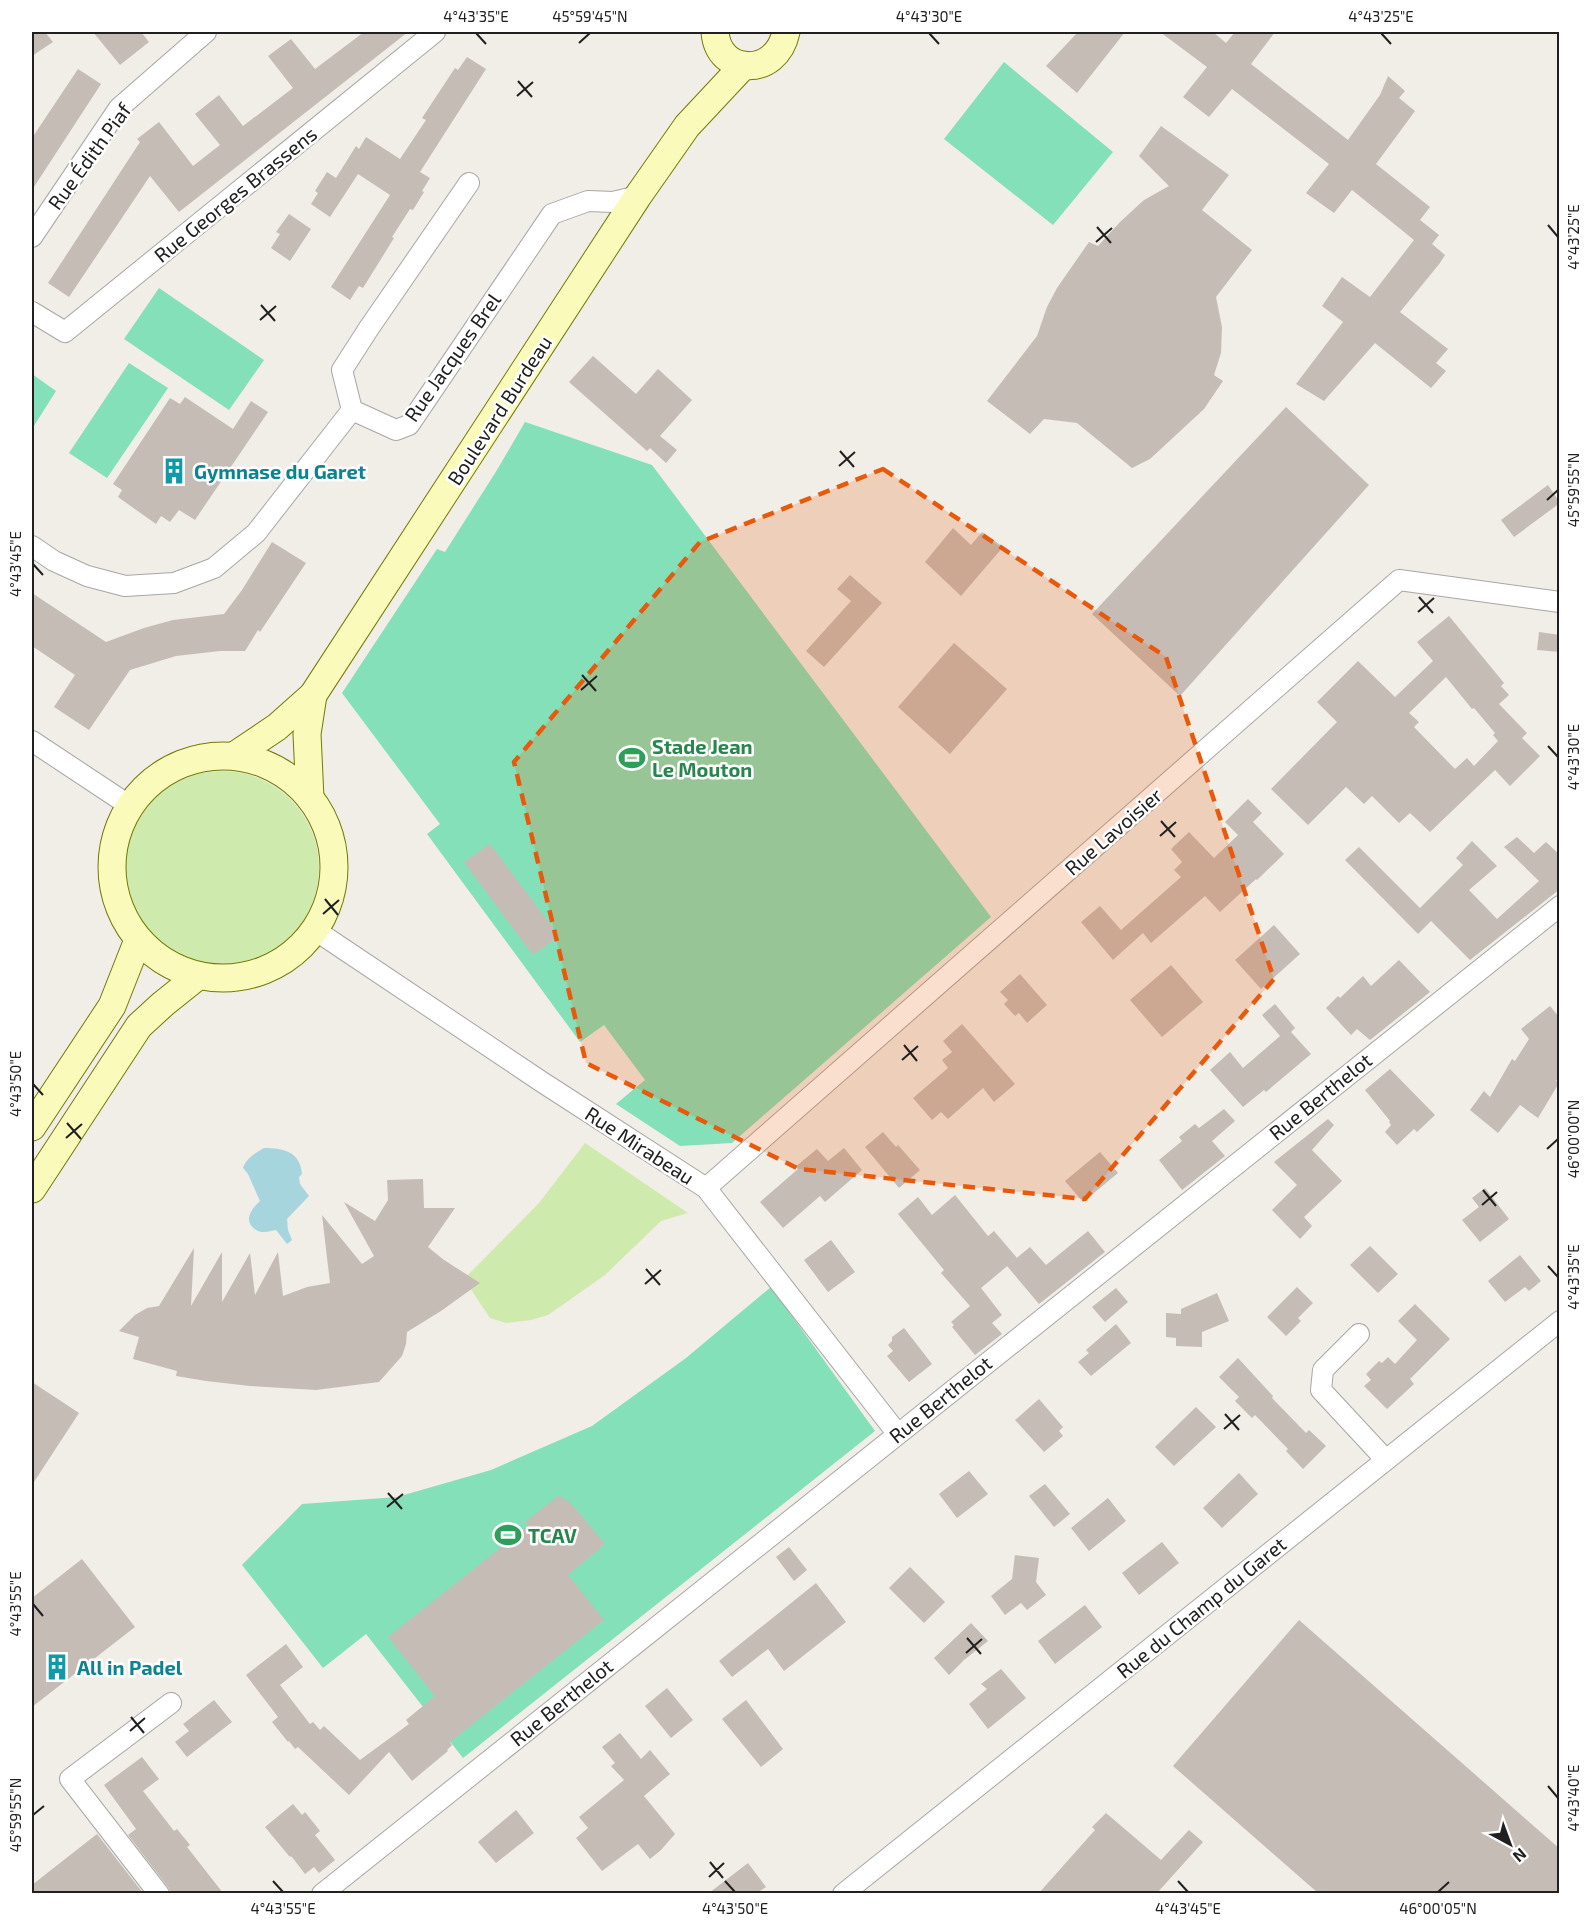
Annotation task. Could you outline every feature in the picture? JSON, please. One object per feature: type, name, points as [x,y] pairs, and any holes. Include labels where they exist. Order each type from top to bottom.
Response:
[{"type":"main road","points":[[744,65],[768,62],[784,44],[786,32]]},
{"type":"main road","name":"Boulevard Burdeau","points":[[713,38],[735,63],[744,65]]},
{"type":"main road","name":"Boulevard Burdeau","points":[[687,126],[713,38]]},
{"type":"main road","name":"Boulevard Burdeau","points":[[234,756],[277,727],[313,695],[638,196],[687,126],[744,65]]},
{"type":"main road","name":"Boulevard Burdeau","points":[[310,798],[307,734],[313,695]]},
{"type":"main road","points":[[234,756],[263,763],[289,777],[310,798],[328,829],[334,863],[330,898],[315,930],[292,954],[264,971],[231,979],[198,976],[176,969],[155,957],[138,940],[122,916],[113,889],[111,860],[117,832],[130,806],[150,783],[175,766],[204,757],[234,756]]},
{"type":"main road","points":[[32,1127],[112,1006],[138,940]]},
{"type":"main road","points":[[32,1189],[139,1026],[198,976]]},
{"type":"street","name":"Rue Édith Piaf","points":[[32,237],[118,108],[206,32]]},
{"type":"street","name":"Rue Georges Brassens","points":[[32,312],[65,332],[435,32]]},
{"type":"street","points":[[32,546],[54,561],[87,576],[125,586],[174,583],[214,568],[256,533],[352,410],[342,370],[469,183]]},
{"type":"street","name":"Rue Jacques Brel","points":[[352,410],[396,430],[408,425],[552,214],[588,201],[613,202],[638,196]]},
{"type":"street","name":"Rue Lavoisier","points":[[706,1188],[1399,580],[1560,602]]},
{"type":"street","points":[[32,741],[130,806]]},
{"type":"street","name":"Rue Berthelot","points":[[322,1893],[1560,906]]},
{"type":"street","name":"Rue Mirabeau","points":[[315,930],[542,1082],[706,1188],[897,1433]]},
{"type":"street","name":"Rue du Champ du Garet","points":[[843,1893],[1560,1321]]},
{"type":"street","points":[[1359,1334],[1323,1370],[1321,1390],[1386,1460]]},
{"type":"street","points":[[159,1893],[70,1779],[171,1703]]},
{"type":"highlighted area","points":[[883,469],[1166,657],[1274,979],[1085,1199],[799,1169],[586,1063],[514,762],[700,542]]},
{"type":"green space","points":[[1004,62],[1113,152],[1053,225],[944,139]]},
{"type":"green space","points":[[159,288],[264,360],[229,410],[124,339]]},
{"type":"green space","points":[[129,363],[168,388],[107,478],[69,453]]},
{"type":"green space","points":[[32,374],[56,391],[32,429]]},
{"type":"green space","name":"Stade Jean Le Mouton","points":[[525,422],[652,465],[991,917],[732,1143],[680,1146],[616,1104],[645,1080],[604,1025],[580,1042],[427,834],[440,824],[342,693],[437,549],[445,552]]},
{"type":"green space","points":[[222,771],[241,773],[259,779],[283,793],[297,807],[311,831],[317,849],[319,868],[317,887],[311,905],[297,929],[283,943],[259,957],[241,963],[222,965],[203,963],[185,957],[161,943],[147,929],[133,905],[127,887],[125,868],[127,849],[133,831],[147,807],[161,793],[185,779],[203,773]]},
{"type":"green space","points":[[585,1143],[688,1213],[661,1221],[605,1275],[548,1315],[506,1323],[490,1318],[464,1279],[539,1203]]},
{"type":"green space","name":"TCAV","points":[[771,1287],[875,1431],[463,1758],[366,1634],[323,1668],[242,1565],[302,1504],[397,1497],[491,1470],[592,1426],[686,1358]]},
{"type":"water","points":[[264,1148],[284,1150],[298,1160],[302,1174],[299,1177],[300,1184],[309,1196],[287,1219],[292,1240],[287,1244],[276,1230],[258,1231],[249,1219],[254,1207],[260,1201],[243,1168],[251,1156]]},
{"type":"building","points":[[32,32],[45,32],[53,42],[32,56]]},
{"type":"building","points":[[93,32],[141,32],[149,42],[120,65]]},
{"type":"building","points":[[364,32],[408,32],[179,212],[150,176],[69,297],[48,283],[140,142],[137,139],[159,122],[193,166],[220,145],[195,114],[219,95],[243,126],[293,88],[268,56],[291,39],[315,69]]},
{"type":"building","points":[[1078,32],[1125,32],[1077,93],[1046,66]]},
{"type":"building","points":[[1160,32],[1213,32],[1226,43],[1235,32],[1275,32],[1251,64],[1348,140],[1380,95],[1388,76],[1405,91],[1399,98],[1415,111],[1376,164],[1430,207],[1420,220],[1439,235],[1432,244],[1445,255],[1400,312],[1448,349],[1436,363],[1446,371],[1431,388],[1375,343],[1324,401],[1296,384],[1343,322],[1322,306],[1342,277],[1370,297],[1414,240],[1352,190],[1334,213],[1306,193],[1329,164],[1232,89],[1209,117],[1183,97],[1207,67]]},
{"type":"building","points":[[467,57],[486,69],[420,172],[430,178],[422,191],[424,192],[392,237],[394,238],[363,288],[359,286],[350,300],[331,287],[390,195],[358,174],[330,217],[311,204],[318,193],[315,191],[327,172],[336,178],[356,146],[359,149],[366,137],[400,159],[426,120],[422,118],[455,68],[458,70]]},
{"type":"building","points":[[78,69],[101,84],[32,190],[32,138]]},
{"type":"building","points":[[1161,126],[1229,175],[1202,210],[1252,250],[1216,297],[1222,327],[1221,353],[1214,375],[1223,381],[1204,409],[1150,459],[1132,468],[1077,423],[1044,419],[1030,434],[987,401],[1037,336],[1047,307],[1057,288],[1089,242],[1098,246],[1144,200],[1169,186],[1139,156]]},
{"type":"building","points":[[289,214],[311,229],[290,261],[271,248],[280,234],[276,232]]},
{"type":"building","points":[[593,356],[636,394],[658,369],[692,400],[660,436],[677,450],[666,463],[650,448],[647,451],[569,382]]},
{"type":"building","name":"Gymnase du Garet","points":[[185,397],[233,429],[251,401],[268,412],[195,520],[179,510],[170,522],[161,516],[156,524],[118,497],[122,490],[113,484],[170,398],[180,404]]},
{"type":"building","points":[[1286,407],[1369,485],[1180,696],[1092,614]]},
{"type":"building","points":[[1548,485],[1560,503],[1514,537],[1501,520]]},
{"type":"building","points":[[953,528],[971,545],[982,532],[1003,547],[961,596],[925,562]]},
{"type":"building","points":[[272,542],[306,563],[245,651],[220,651],[176,656],[130,670],[89,730],[54,707],[75,675],[32,646],[32,593],[106,642],[173,620],[224,614]]},
{"type":"building","points":[[850,575],[882,603],[824,667],[806,651],[851,601],[837,589]]},
{"type":"building","points":[[1449,616],[1504,683],[1501,686],[1509,695],[1499,704],[1527,733],[1522,738],[1540,756],[1510,786],[1495,770],[1430,832],[1410,813],[1399,823],[1372,796],[1364,804],[1346,787],[1308,825],[1271,789],[1337,722],[1317,702],[1358,661],[1395,697],[1433,661],[1417,642]],"holes":[[[1446,677],[1472,709],[1474,708],[1495,733],[1493,735],[1498,741],[1474,766],[1467,758],[1455,769],[1414,727],[1419,722],[1409,713]]]},
{"type":"building","points":[[1539,632],[1560,635],[1560,652],[1537,650]]},
{"type":"building","points":[[954,643],[1007,689],[950,754],[898,707]]},
{"type":"building","points":[[1248,799],[1262,813],[1253,822],[1284,854],[1220,912],[1205,896],[1151,943],[1143,933],[1113,960],[1081,922],[1100,906],[1121,930],[1181,877],[1174,870],[1182,862],[1171,849],[1189,832],[1214,858],[1238,835],[1225,822]]},
{"type":"building","points":[[1517,837],[1534,853],[1546,842],[1560,855],[1560,889],[1470,960],[1431,921],[1418,934],[1345,860],[1359,847],[1420,908],[1463,865],[1456,858],[1472,841],[1497,866],[1469,890],[1497,919],[1539,881],[1504,847]]},
{"type":"building","points":[[490,844],[559,936],[533,955],[464,862]]},
{"type":"building","points":[[1274,925],[1300,954],[1261,989],[1235,960]]},
{"type":"building","points":[[1399,960],[1430,992],[1370,1040],[1357,1029],[1351,1035],[1326,1008],[1363,976],[1371,986]]},
{"type":"building","points":[[1171,965],[1203,1002],[1162,1037],[1130,1000]]},
{"type":"building","points":[[1020,974],[1047,1005],[1027,1023],[1019,1013],[1015,1016],[1004,1004],[1008,1000],[1000,992]]},
{"type":"building","points":[[1275,1004],[1295,1028],[1291,1032],[1311,1054],[1266,1092],[1264,1090],[1243,1107],[1210,1070],[1230,1052],[1243,1068],[1280,1036],[1262,1015]]},
{"type":"building","points":[[1550,1006],[1560,1018],[1560,1076],[1556,1081],[1559,1083],[1538,1118],[1520,1105],[1498,1133],[1470,1110],[1484,1091],[1490,1097],[1512,1059],[1515,1061],[1529,1039],[1521,1029]]},
{"type":"building","points":[[962,1024],[1015,1084],[994,1102],[983,1088],[948,1119],[941,1112],[932,1120],[913,1098],[948,1068],[942,1060],[952,1052],[943,1041]]},
{"type":"building","points":[[1390,1069],[1435,1115],[1417,1132],[1414,1129],[1397,1145],[1385,1132],[1391,1125],[1390,1121],[1365,1090]]},
{"type":"building","points":[[1224,1109],[1235,1121],[1212,1141],[1225,1156],[1182,1190],[1159,1160],[1182,1141],[1179,1137],[1195,1124],[1199,1128]]},
{"type":"building","points":[[1328,1119],[1334,1125],[1312,1150],[1342,1181],[1304,1217],[1312,1226],[1300,1239],[1272,1210],[1297,1185],[1274,1162]]},
{"type":"building","points":[[883,1132],[920,1170],[899,1188],[865,1147]]},
{"type":"building","points":[[844,1148],[862,1170],[825,1202],[820,1196],[783,1228],[760,1202],[817,1149],[828,1161]]},
{"type":"building","points":[[1100,1152],[1118,1173],[1083,1202],[1065,1181]]},
{"type":"building","points":[[423,1179],[424,1208],[455,1208],[428,1247],[480,1283],[407,1332],[402,1356],[379,1382],[316,1390],[250,1386],[176,1376],[177,1371],[133,1359],[139,1337],[119,1331],[135,1315],[147,1308],[159,1306],[194,1248],[191,1306],[222,1252],[222,1302],[250,1253],[255,1295],[278,1252],[283,1296],[307,1287],[330,1283],[322,1215],[362,1264],[374,1256],[344,1202],[375,1221],[388,1200],[387,1180]]},
{"type":"building","points":[[1485,1188],[1509,1219],[1480,1242],[1462,1220],[1479,1207],[1472,1198]]},
{"type":"building","points":[[955,1195],[988,1236],[994,1231],[1017,1258],[981,1288],[1002,1315],[992,1323],[1002,1334],[975,1355],[952,1327],[954,1325],[951,1322],[970,1306],[941,1273],[944,1270],[898,1214],[918,1197],[932,1215]]},
{"type":"building","points":[[1088,1231],[1105,1252],[1039,1304],[1007,1266],[1030,1247],[1046,1265]]},
{"type":"building","points":[[831,1240],[855,1272],[828,1292],[804,1260]]},
{"type":"building","points":[[1370,1246],[1398,1274],[1378,1293],[1350,1265]]},
{"type":"building","points":[[1520,1255],[1541,1281],[1529,1291],[1525,1287],[1505,1302],[1488,1281]]},
{"type":"building","points":[[1297,1287],[1313,1303],[1298,1318],[1301,1321],[1286,1336],[1267,1317]]},
{"type":"building","points":[[1116,1288],[1128,1302],[1105,1322],[1092,1307]]},
{"type":"building","points":[[1217,1293],[1229,1321],[1202,1332],[1202,1347],[1176,1346],[1176,1338],[1166,1337],[1166,1313],[1181,1314],[1181,1309]]},
{"type":"building","points":[[1415,1304],[1450,1339],[1410,1379],[1414,1384],[1387,1409],[1364,1386],[1371,1380],[1366,1374],[1379,1361],[1382,1363],[1388,1357],[1395,1364],[1417,1340],[1398,1321]]},
{"type":"building","points":[[1116,1324],[1131,1343],[1091,1376],[1078,1362],[1089,1353],[1086,1350]]},
{"type":"building","points":[[904,1328],[932,1364],[909,1382],[887,1356],[893,1351],[888,1345],[892,1337]]},
{"type":"building","points":[[1238,1358],[1306,1433],[1309,1430],[1326,1446],[1303,1469],[1286,1451],[1288,1449],[1255,1415],[1252,1418],[1235,1401],[1239,1397],[1219,1377]]},
{"type":"building","points":[[32,1382],[79,1413],[32,1485]]},
{"type":"building","points":[[1039,1399],[1063,1427],[1059,1431],[1063,1436],[1044,1452],[1015,1420]]},
{"type":"building","points":[[1196,1407],[1216,1427],[1174,1466],[1155,1447]]},
{"type":"building","points":[[969,1471],[988,1494],[957,1518],[939,1494]]},
{"type":"building","points":[[1239,1473],[1258,1494],[1222,1528],[1203,1508]]},
{"type":"building","points":[[1045,1484],[1070,1514],[1054,1527],[1029,1496]]},
{"type":"building","points":[[558,1496],[564,1498],[575,1508],[605,1544],[568,1575],[604,1620],[450,1742],[452,1745],[448,1751],[412,1781],[389,1752],[349,1795],[298,1747],[295,1749],[288,1742],[272,1722],[278,1717],[246,1675],[286,1644],[303,1667],[280,1685],[310,1724],[313,1722],[320,1730],[324,1726],[360,1760],[409,1724],[406,1720],[435,1696],[388,1637],[528,1526],[525,1522]]},
{"type":"building","points":[[1108,1498],[1126,1521],[1089,1551],[1071,1528]]},
{"type":"building","points":[[1162,1542],[1179,1563],[1139,1595],[1122,1573]]},
{"type":"building","points":[[789,1547],[807,1570],[794,1581],[776,1557]]},
{"type":"building","points":[[1015,1555],[1039,1558],[1036,1582],[1046,1595],[1027,1610],[1021,1603],[1005,1615],[991,1596],[1012,1579]]},
{"type":"building","name":"All in Padel","points":[[82,1559],[135,1627],[32,1707],[32,1598]]},
{"type":"building","points":[[910,1567],[945,1602],[924,1623],[889,1588]]},
{"type":"building","points":[[816,1583],[846,1622],[784,1671],[768,1649],[732,1677],[719,1661]]},
{"type":"building","points":[[1085,1605],[1102,1627],[1055,1664],[1038,1641]]},
{"type":"building","points":[[1299,1620],[1560,1849],[1560,1893],[1318,1893],[1173,1766]]},
{"type":"building","points":[[971,1623],[988,1641],[949,1675],[934,1658]]},
{"type":"building","points":[[1001,1669],[1026,1698],[988,1729],[969,1704],[987,1689],[981,1684]]},
{"type":"building","points":[[667,1688],[693,1720],[671,1738],[645,1706]]},
{"type":"building","points":[[214,1700],[232,1722],[187,1757],[175,1742],[189,1731],[183,1724]]},
{"type":"building","points":[[746,1700],[783,1749],[761,1767],[722,1719]]},
{"type":"building","points":[[620,1733],[641,1759],[650,1750],[670,1774],[644,1796],[675,1834],[650,1859],[638,1844],[602,1871],[576,1838],[588,1828],[579,1817],[624,1780],[611,1766],[615,1763],[602,1747]]},
{"type":"building","points":[[142,1757],[159,1779],[143,1791],[174,1831],[177,1829],[190,1845],[187,1847],[223,1893],[171,1893],[128,1835],[136,1829],[104,1785]]},
{"type":"building","points":[[293,1804],[302,1815],[305,1812],[320,1831],[315,1835],[335,1860],[319,1873],[314,1867],[305,1874],[265,1827]]},
{"type":"building","points":[[516,1810],[534,1833],[496,1863],[478,1842]]},
{"type":"building","points":[[1106,1813],[1161,1860],[1189,1830],[1203,1842],[1157,1893],[1039,1893],[1095,1830],[1092,1827]]},
{"type":"building","points":[[97,1834],[143,1893],[32,1893],[32,1885]]},
{"type":"building","points":[[748,1863],[766,1887],[757,1893],[709,1893]]},
{"type":"place","name":"Gymnase du Garet","points":[[174,471]]},
{"type":"place","name":"Stade Jean Le Mouton","points":[[632,758]]},
{"type":"place","name":"TCAV","points":[[508,1535]]},
{"type":"place","name":"All in Padel","points":[[57,1667]]}]
